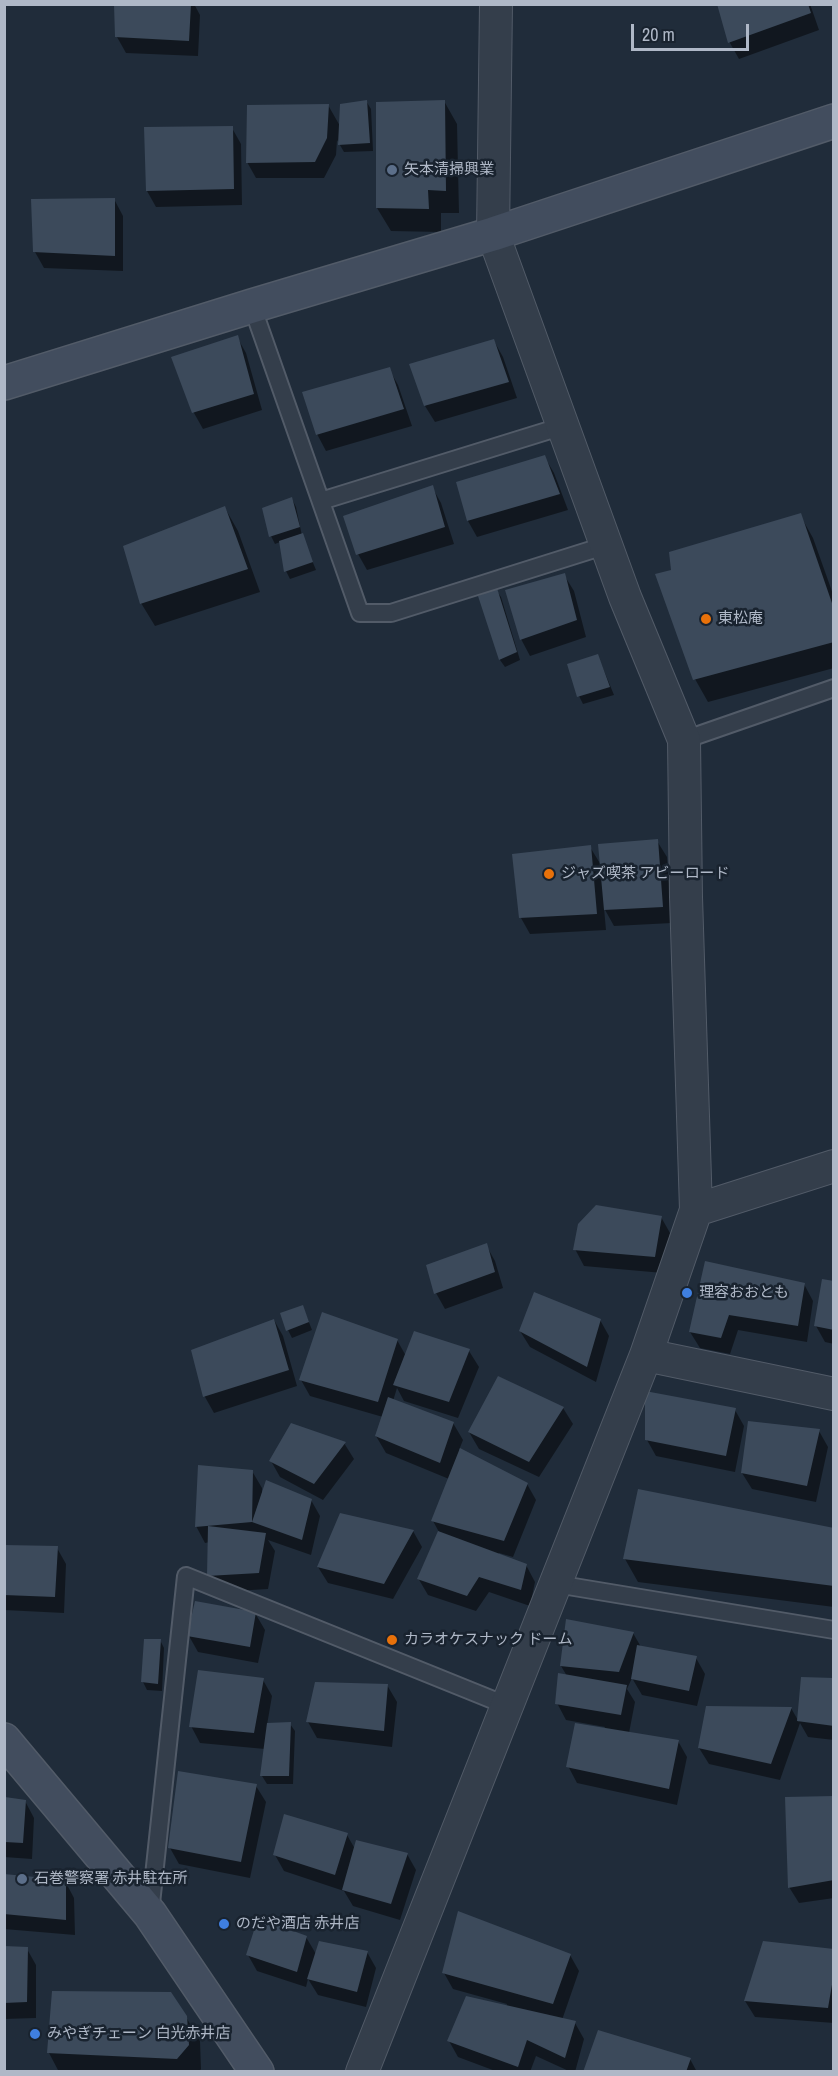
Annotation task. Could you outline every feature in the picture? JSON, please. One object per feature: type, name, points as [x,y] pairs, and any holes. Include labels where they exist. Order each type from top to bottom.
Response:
[{"type":"street","points":[[362,2072],[646,1355],[696,1210],[686,897],[684,740],[625,597],[493,234],[496,4]]},
{"type":"street","points":[[4,383],[493,234],[834,121]]},
{"type":"street","points":[[696,1210],[834,1166]]},
{"type":"street","points":[[646,1355],[834,1395]]},
{"type":"street","points":[[4,1740],[150,1914],[257,2072]]},
{"type":"lane","points":[[252,306],[360,613],[391,613],[607,545]]},
{"type":"lane","points":[[321,501],[563,426]]},
{"type":"lane","points":[[684,740],[834,687]]},
{"type":"lane","points":[[150,1914],[186,1576],[508,1706]]},
{"type":"lane","points":[[556,1584],[834,1630]]},
{"type":"building","points":[[114,4],[191,4],[189,41],[115,37]]},
{"type":"building","points":[[717,4],[808,4],[811,13],[728,43]]},
{"type":"building","points":[[367,100],[370,143],[338,145],[340,104]]},
{"type":"building","points":[[445,100],[446,191],[428,190],[429,209],[376,208],[376,102]]},
{"type":"building","points":[[329,104],[327,138],[315,162],[246,163],[247,105]]},
{"type":"building","points":[[233,126],[234,189],[146,191],[144,127]]},
{"type":"building","points":[[115,198],[115,256],[33,252],[31,199]]},
{"type":"building","points":[[238,335],[254,394],[192,413],[171,357]]},
{"type":"building","points":[[494,339],[509,382],[424,406],[409,364]]},
{"type":"building","points":[[390,367],[404,409],[316,435],[302,392]]},
{"type":"building","points":[[545,455],[560,494],[467,521],[456,482]]},
{"type":"building","points":[[433,485],[445,527],[356,555],[343,516]]},
{"type":"building","points":[[292,497],[300,527],[269,537],[262,508]]},
{"type":"building","points":[[225,506],[248,569],[140,604],[123,546]]},
{"type":"building","points":[[801,513],[834,609],[834,642],[693,680],[655,574],[671,570],[669,552]]},
{"type":"building","points":[[303,533],[313,562],[284,572],[279,541]]},
{"type":"building","points":[[565,573],[577,620],[520,640],[505,590]]},
{"type":"building","points":[[497,588],[517,652],[499,660],[478,596]]},
{"type":"building","points":[[598,654],[610,687],[577,697],[567,664]]},
{"type":"building","points":[[658,839],[663,907],[604,910],[598,844]]},
{"type":"building","points":[[591,845],[597,914],[519,918],[512,854]]},
{"type":"building","points":[[596,1205],[662,1216],[655,1257],[573,1250],[578,1224]]},
{"type":"building","points":[[487,1243],[495,1272],[434,1294],[426,1265]]},
{"type":"building","points":[[705,1261],[805,1283],[798,1326],[729,1315],[721,1338],[689,1332]]},
{"type":"building","points":[[822,1279],[834,1281],[834,1330],[814,1326]]},
{"type":"building","points":[[534,1292],[601,1319],[587,1367],[519,1331]]},
{"type":"building","points":[[303,1305],[309,1322],[286,1331],[280,1313]]},
{"type":"building","points":[[322,1312],[398,1339],[378,1402],[299,1380]]},
{"type":"building","points":[[274,1319],[289,1370],[203,1397],[191,1350]]},
{"type":"building","points":[[414,1331],[470,1349],[449,1402],[393,1385]]},
{"type":"building","points":[[498,1376],[564,1407],[529,1462],[468,1432]]},
{"type":"building","points":[[645,1391],[736,1408],[726,1456],[645,1440]]},
{"type":"building","points":[[388,1397],[454,1422],[440,1463],[375,1436]]},
{"type":"building","points":[[748,1421],[820,1429],[807,1486],[741,1473]]},
{"type":"building","points":[[291,1423],[346,1442],[314,1484],[269,1461]]},
{"type":"building","points":[[460,1448],[528,1483],[504,1541],[431,1521]]},
{"type":"building","points":[[198,1465],[253,1470],[252,1522],[195,1527]]},
{"type":"building","points":[[266,1480],[312,1499],[302,1540],[252,1522]]},
{"type":"building","points":[[638,1489],[834,1528],[834,1586],[623,1559]]},
{"type":"building","points":[[340,1513],[414,1530],[384,1584],[317,1567]]},
{"type":"building","points":[[208,1526],[266,1533],[259,1573],[207,1576]]},
{"type":"building","points":[[438,1531],[527,1564],[521,1590],[479,1577],[467,1596],[417,1579]]},
{"type":"building","points":[[4,1545],[58,1546],[55,1597],[4,1595]]},
{"type":"building","points":[[195,1601],[256,1612],[250,1647],[187,1636]]},
{"type":"building","points":[[566,1619],[634,1632],[619,1672],[560,1666]]},
{"type":"building","points":[[144,1639],[161,1639],[158,1684],[141,1682]]},
{"type":"building","points":[[637,1645],[697,1656],[689,1691],[631,1679]]},
{"type":"building","points":[[198,1670],[264,1678],[254,1733],[189,1727]]},
{"type":"building","points":[[558,1673],[627,1685],[621,1715],[555,1704]]},
{"type":"building","points":[[801,1677],[834,1678],[834,1726],[797,1721]]},
{"type":"building","points":[[315,1682],[388,1684],[384,1731],[306,1722]]},
{"type":"building","points":[[706,1706],[792,1707],[771,1764],[698,1748]]},
{"type":"building","points":[[291,1722],[289,1776],[260,1776],[267,1723]]},
{"type":"building","points":[[575,1723],[679,1740],[669,1789],[566,1767]]},
{"type":"building","points":[[178,1771],[257,1784],[241,1862],[168,1848]]},
{"type":"building","points":[[834,1796],[834,1880],[788,1888],[785,1797]]},
{"type":"building","points":[[5,1797],[26,1800],[23,1843],[5,1842]]},
{"type":"building","points":[[284,1814],[348,1833],[335,1875],[273,1855]]},
{"type":"building","points":[[356,1840],[408,1853],[391,1904],[342,1890]]},
{"type":"building","points":[[4,1874],[66,1880],[66,1920],[4,1914]]},
{"type":"building","points":[[458,1911],[571,1954],[553,2004],[442,1973]]},
{"type":"building","points":[[258,1918],[307,1936],[297,1972],[246,1955]]},
{"type":"building","points":[[319,1941],[368,1951],[357,1992],[307,1979]]},
{"type":"building","points":[[763,1941],[834,1949],[834,1973],[828,2008],[744,2001]]},
{"type":"building","points":[[4,1946],[28,1947],[27,2002],[4,2003]]},
{"type":"building","points":[[52,1991],[171,1992],[187,2016],[189,2045],[177,2059],[47,2053]]},
{"type":"building","points":[[466,1996],[576,2021],[565,2058],[527,2040],[518,2067],[447,2041]]},
{"type":"building","points":[[598,2030],[691,2058],[686,2072],[583,2072]]},
{"type":"place","name":"矢本清掃興業","points":[[392,170]]},
{"type":"place","name":"東松庵","points":[[706,619]]},
{"type":"place","name":"ジャズ喫茶 アビーロード","points":[[549,874]]},
{"type":"place","name":"理容おおとも","points":[[687,1293]]},
{"type":"place","name":"カラオケスナック ドーム","points":[[392,1640]]},
{"type":"place","name":"石巻警察署 赤井駐在所","points":[[22,1879]]},
{"type":"place","name":"のだや酒店 赤井店","points":[[224,1924]]},
{"type":"place","name":"みやぎチェーン 白光赤井店","points":[[35,2034]]}]
